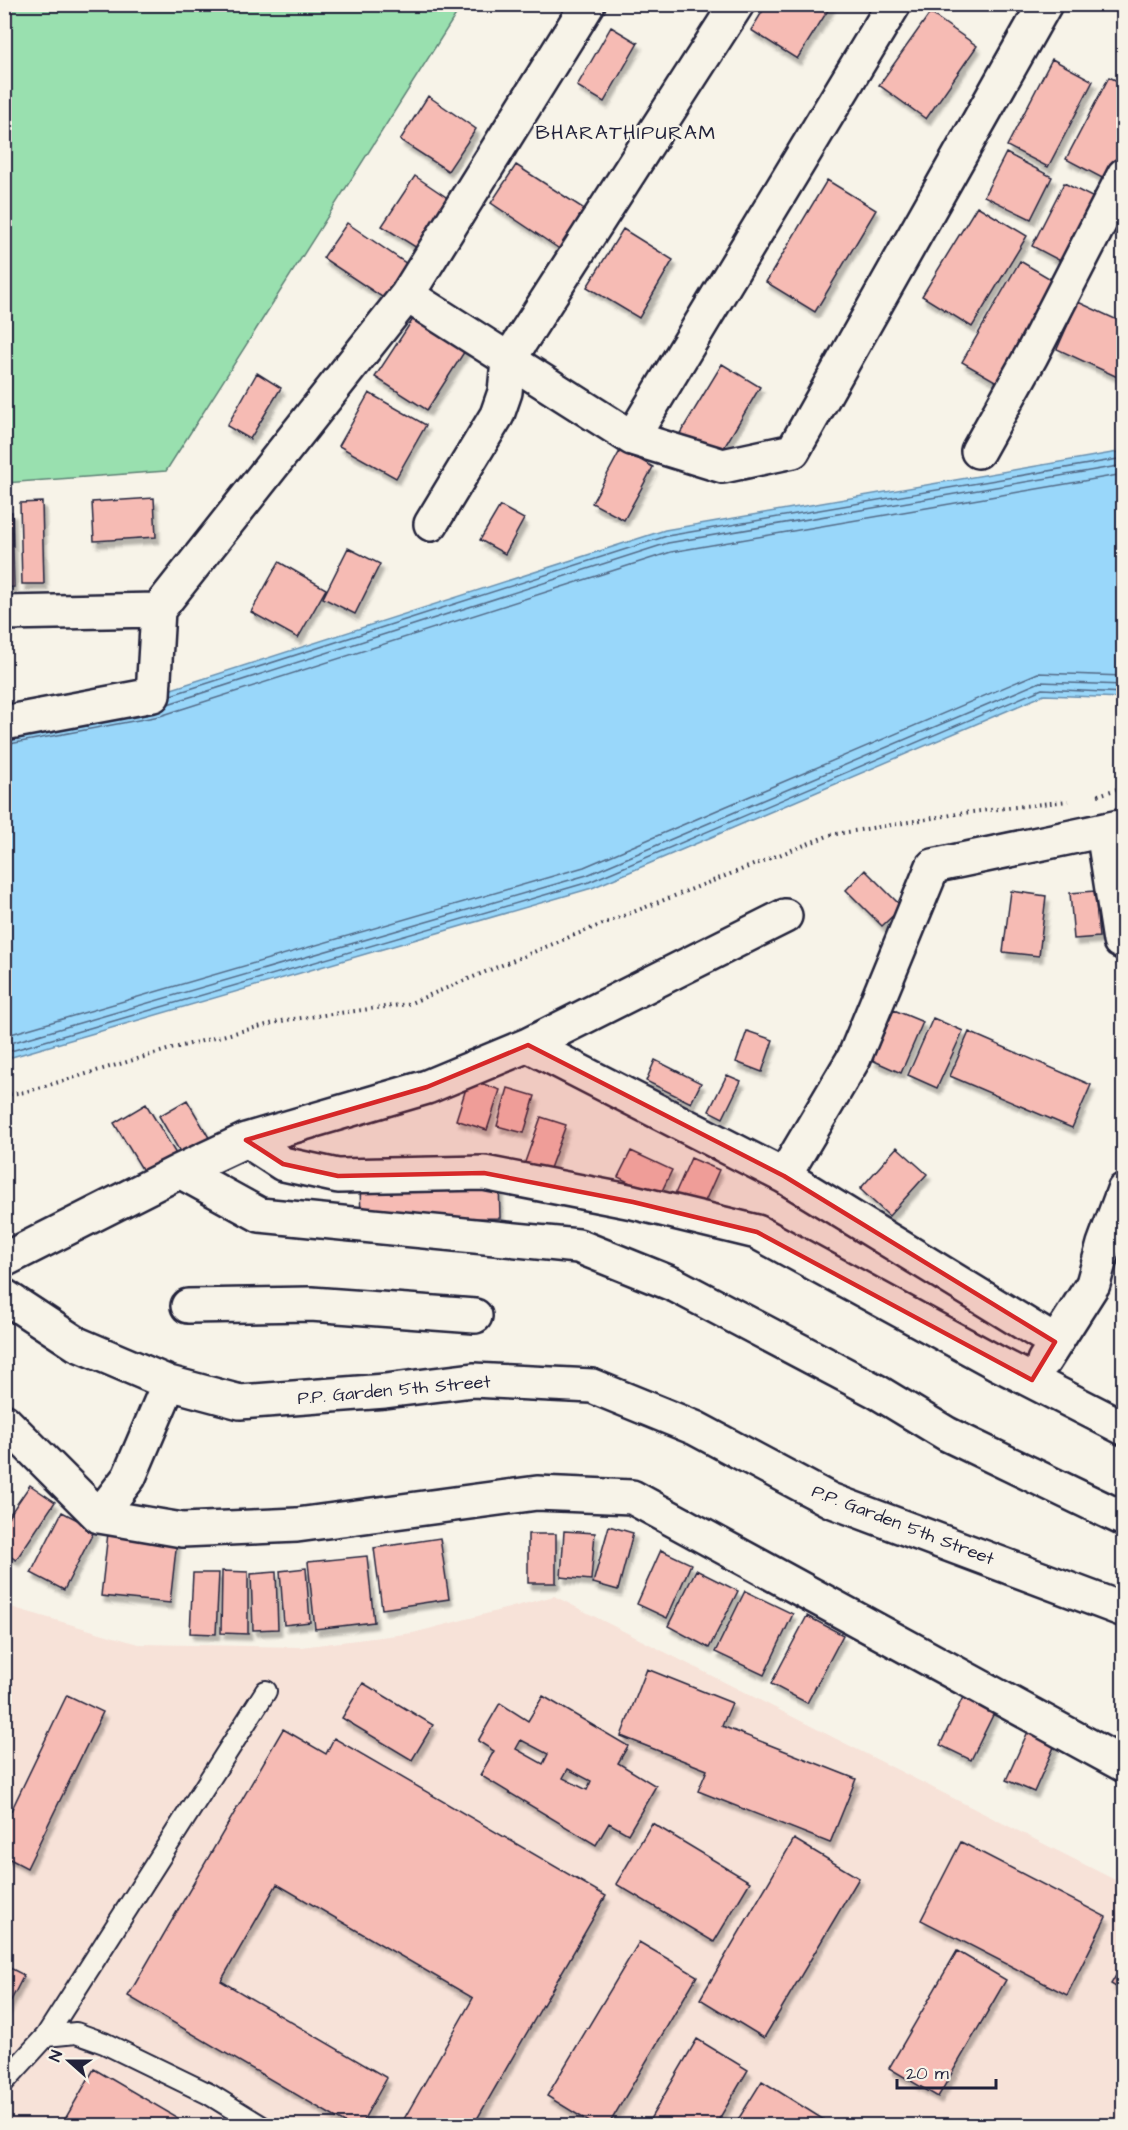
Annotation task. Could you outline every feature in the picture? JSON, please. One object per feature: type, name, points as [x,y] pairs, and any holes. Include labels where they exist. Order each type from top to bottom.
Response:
[{"type":"street","points":[[4,723],[153,695],[158,610],[407,295],[588,4]]},
{"type":"street","points":[[431,524],[497,415],[505,392],[508,361],[737,4]]},
{"type":"street","points":[[632,438],[894,4]]},
{"type":"street","points":[[407,295],[632,438],[723,466],[793,451],[1045,4]]},
{"type":"street","points":[[978,451],[1032,356],[1124,175]]},
{"type":"street","points":[[4,613],[158,610]]},
{"type":"street","points":[[784,1176],[854,1058],[933,866],[1113,828],[1120,941],[1124,943]]},
{"type":"street","points":[[4,1260],[246,1140],[427,1087],[528,1045],[785,915]]},
{"type":"street","points":[[528,1045],[784,1176],[1055,1342]]},
{"type":"street","points":[[246,1140],[283,1164],[338,1176],[484,1173],[633,1202],[757,1232],[997,1364],[1124,1428]]},
{"type":"street","points":[[180,1171],[260,1215],[578,1245],[675,1285],[876,1391],[946,1434],[1124,1519]]},
{"type":"street","points":[[1032,1380],[1114,1248],[1124,1190]]},
{"type":"street","name":"P.P. Garden 5th Street","points":[[4,1296],[77,1344],[169,1383],[240,1402],[386,1391],[472,1380],[592,1386],[695,1428],[830,1500],[1124,1610]]},
{"type":"street","points":[[188,1306],[311,1304],[475,1316]]},
{"type":"street","points":[[99,1515],[129,1478],[169,1383]]},
{"type":"street","points":[[4,1420],[99,1515],[182,1530],[297,1524],[537,1493],[632,1497],[1124,1766]]},
{"type":"lane","points":[[4,2082],[45,2036],[266,1691]]},
{"type":"lane","points":[[45,2036],[76,2033],[104,2043],[209,2094],[261,2126]]},
{"type":"path","points":[[1092,796],[1124,787]]},
{"type":"path","points":[[4,1095],[26,1092],[174,1048],[286,1020],[408,1004],[572,936],[830,835],[963,813],[1070,801]]},
{"type":"highlighted area","points":[[528,1045],[784,1176],[1055,1342],[1032,1380],[757,1232],[633,1202],[484,1173],[338,1176],[283,1164],[246,1140],[427,1087]]},
{"type":"shaded area","points":[[554,1596],[1123,1884],[1123,2125],[5,2125],[4,1605],[138,1644],[301,1647],[413,1633]]},
{"type":"green space","points":[[5,4],[462,5],[166,471],[5,483]]},
{"type":"water","points":[[1123,452],[1123,698],[1044,695],[592,888],[5,1059],[5,723],[153,695],[665,530]]},
{"type":"building","points":[[767,4],[832,4],[797,59],[751,30]]},
{"type":"building","points":[[930,13],[977,46],[926,119],[879,85]]},
{"type":"building","points":[[611,27],[638,43],[604,102],[577,86]]},
{"type":"building","points":[[1052,59],[1093,81],[1048,167],[1007,146]]},
{"type":"building","points":[[1109,77],[1124,84],[1124,147],[1106,180],[1066,159]]},
{"type":"building","points":[[428,96],[476,129],[448,171],[400,140]]},
{"type":"building","points":[[1006,153],[1052,177],[1031,219],[984,196]]},
{"type":"building","points":[[516,165],[589,212],[564,252],[491,203]]},
{"type":"building","points":[[415,176],[449,199],[417,248],[382,226]]},
{"type":"building","points":[[827,180],[876,210],[815,312],[766,282]]},
{"type":"building","points":[[1064,183],[1102,202],[1070,266],[1032,246]]},
{"type":"building","points":[[977,206],[1027,236],[972,327],[922,296]]},
{"type":"building","points":[[347,223],[413,268],[391,303],[323,258]]},
{"type":"building","points":[[623,229],[673,260],[639,318],[587,287]]},
{"type":"building","points":[[1020,261],[1061,285],[1002,385],[962,362]]},
{"type":"building","points":[[1078,302],[1124,323],[1124,380],[1057,349]]},
{"type":"building","points":[[419,310],[470,343],[427,410],[375,377]]},
{"type":"building","points":[[722,364],[760,387],[718,458],[679,435]]},
{"type":"building","points":[[257,373],[281,388],[250,439],[227,426]]},
{"type":"building","points":[[369,393],[426,425],[396,478],[339,446]]},
{"type":"building","points":[[621,449],[653,467],[624,520],[592,503]]},
{"type":"building","points":[[154,498],[156,537],[94,541],[92,502]]},
{"type":"building","points":[[42,502],[44,584],[22,584],[20,503]]},
{"type":"building","points":[[500,506],[524,519],[505,554],[480,540]]},
{"type":"building","points":[[4,512],[12,512],[14,587],[4,588]]},
{"type":"building","points":[[348,548],[380,564],[355,614],[323,598]]},
{"type":"building","points":[[279,562],[326,589],[298,638],[251,612]]},
{"type":"building","points":[[865,870],[902,907],[882,926],[846,890]]},
{"type":"building","points":[[1011,891],[1046,896],[1039,956],[1003,952]]},
{"type":"building","points":[[1095,891],[1099,937],[1074,939],[1070,893]]},
{"type":"building","points":[[894,1010],[923,1022],[901,1073],[872,1060]]},
{"type":"building","points":[[933,1018],[963,1031],[937,1088],[908,1075]]},
{"type":"building","points":[[747,1031],[773,1040],[762,1072],[736,1062]]},
{"type":"building","points":[[969,1032],[1091,1085],[1072,1128],[950,1076]]},
{"type":"building","points":[[655,1060],[701,1083],[691,1103],[646,1081]]},
{"type":"building","points":[[727,1075],[741,1081],[723,1118],[709,1111]]},
{"type":"building","points":[[469,1079],[500,1090],[487,1130],[456,1120]]},
{"type":"building","points":[[508,1088],[535,1096],[524,1133],[497,1126]]},
{"type":"building","points":[[187,1100],[211,1141],[183,1157],[159,1116]]},
{"type":"building","points":[[146,1104],[176,1154],[145,1174],[114,1123]]},
{"type":"building","points":[[541,1117],[566,1125],[549,1171],[525,1162]]},
{"type":"building","points":[[897,1147],[927,1174],[889,1216],[860,1189]]},
{"type":"building","points":[[631,1151],[672,1170],[659,1197],[618,1177]]},
{"type":"building","points":[[691,1158],[719,1170],[702,1208],[674,1196]]},
{"type":"building","points":[[499,1180],[500,1218],[361,1220],[360,1183]]},
{"type":"building","points":[[30,1485],[55,1502],[16,1560],[4,1552],[4,1523]]},
{"type":"building","points":[[62,1512],[95,1529],[64,1590],[31,1573]]},
{"type":"building","points":[[609,1526],[633,1533],[618,1590],[593,1583]]},
{"type":"building","points":[[564,1531],[595,1533],[591,1580],[561,1577]]},
{"type":"building","points":[[108,1533],[177,1540],[170,1603],[101,1596]]},
{"type":"building","points":[[528,1534],[556,1534],[556,1583],[528,1583]]},
{"type":"building","points":[[440,1538],[449,1599],[382,1609],[374,1548]]},
{"type":"building","points":[[661,1550],[691,1564],[667,1618],[637,1604]]},
{"type":"building","points":[[367,1556],[374,1622],[315,1629],[308,1562]]},
{"type":"building","points":[[306,1568],[310,1622],[284,1625],[280,1571]]},
{"type":"building","points":[[696,1570],[738,1591],[709,1648],[668,1626]]},
{"type":"building","points":[[222,1571],[248,1572],[248,1634],[221,1633]]},
{"type":"building","points":[[276,1572],[278,1629],[253,1630],[251,1574]]},
{"type":"building","points":[[193,1573],[219,1573],[216,1634],[190,1633]]},
{"type":"building","points":[[745,1591],[793,1614],[764,1675],[715,1652]]},
{"type":"building","points":[[807,1616],[843,1635],[807,1703],[771,1684]]},
{"type":"building","points":[[647,1669],[732,1703],[722,1726],[856,1779],[830,1843],[698,1791],[707,1770],[621,1736]]},
{"type":"building","points":[[363,1683],[433,1725],[412,1760],[342,1718]]},
{"type":"building","points":[[67,1695],[103,1712],[27,1868],[4,1856],[4,1808],[11,1811]]},
{"type":"building","points":[[964,1695],[995,1711],[971,1760],[940,1745]]},
{"type":"building","points":[[543,1696],[628,1746],[618,1763],[656,1786],[628,1834],[609,1823],[596,1845],[480,1775],[494,1751],[478,1741],[500,1703],[528,1721]],"holes":[[[521,1740],[548,1754],[543,1764],[516,1749]],[[568,1769],[591,1781],[587,1790],[563,1778]]]},
{"type":"building","points":[[1031,1725],[1058,1738],[1034,1792],[1006,1780]]},
{"type":"building","points":[[283,1729],[326,1754],[334,1738],[606,1896],[473,2126],[400,2126],[473,1998],[277,1884],[221,1981],[387,2078],[360,2126],[350,2126],[128,1996]]},
{"type":"building","points":[[652,1823],[750,1882],[714,1942],[616,1884]]},
{"type":"building","points":[[794,1839],[859,1878],[764,2038],[700,1999]]},
{"type":"building","points":[[961,1842],[1106,1917],[1067,1995],[921,1920]]},
{"type":"building","points":[[639,1942],[697,1976],[608,2126],[596,2126],[547,2096]]},
{"type":"building","points":[[957,1951],[1006,1980],[938,2097],[889,2068]]},
{"type":"building","points":[[1124,1962],[1124,1992],[1111,1984]]},
{"type":"building","points":[[4,1965],[24,1975],[4,2014]]},
{"type":"building","points":[[697,2039],[748,2070],[715,2126],[646,2126]]},
{"type":"building","points":[[94,2069],[183,2121],[181,2126],[61,2126]]},
{"type":"building","points":[[762,2081],[829,2123],[827,2126],[734,2126]]},
{"type":"district","name":"BHARATHIPURAM","points":[[626,133]]}]
